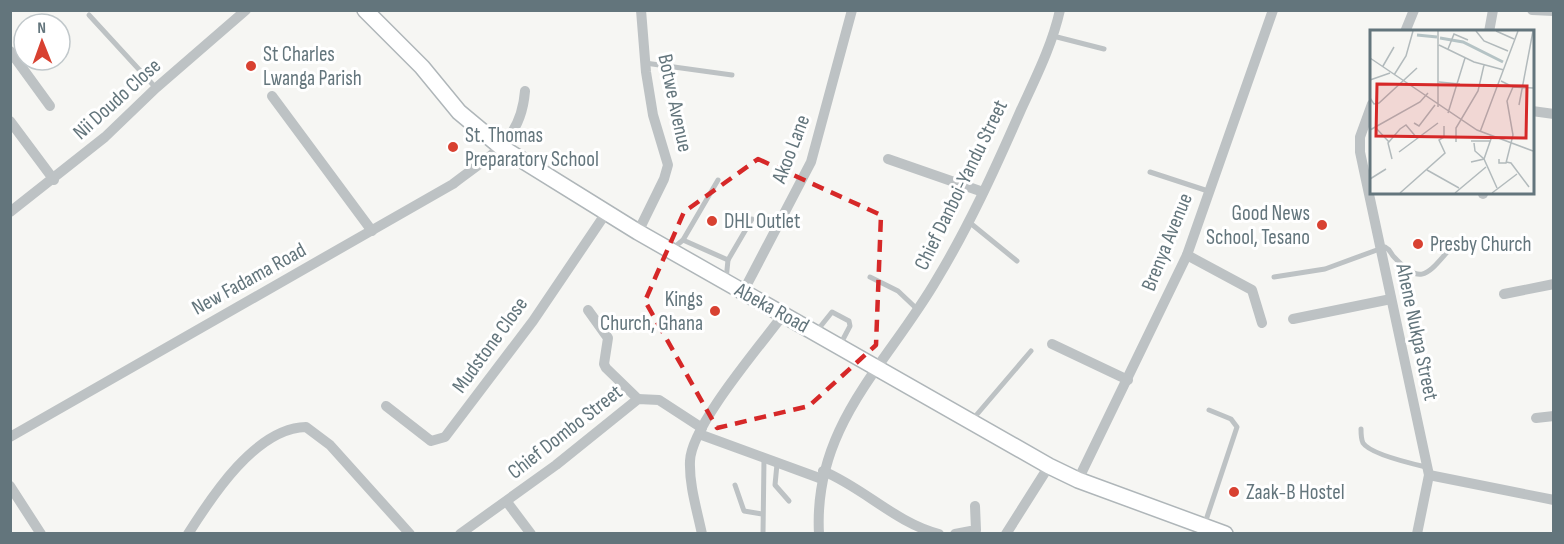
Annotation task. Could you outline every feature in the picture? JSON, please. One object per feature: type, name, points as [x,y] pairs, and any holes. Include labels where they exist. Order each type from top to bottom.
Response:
[{"type":"street","name":"Nii Doudo Close","points":[[10,212],[54,180],[129,116],[156,88],[246,10]]},
{"type":"street","name":"Abeka Road","points":[[365,10],[422,68],[459,112],[501,147],[606,213],[1049,466],[1078,480],[1206,529],[1225,534]]},
{"type":"street","name":"Botwe Avenue","points":[[638,232],[664,179],[668,165],[653,115],[645,63],[641,10]]},
{"type":"street","name":"Akoo Lane","points":[[743,292],[811,162],[852,10]]},
{"type":"street","name":"Chief Danboi-Yandu Street","points":[[819,534],[823,475],[838,430],[877,366],[937,281],[969,222],[1053,36],[1060,10]]},
{"type":"street","name":"Brenya Avenue","points":[[1078,480],[1187,255],[1273,10]]},
{"type":"street","points":[[1406,30],[1414,10]]},
{"type":"street","points":[[1489,30],[1493,10]]},
{"type":"street","points":[[1532,10],[1554,11]]},
{"type":"street","points":[[10,51],[50,106]]},
{"type":"street","name":"New Fadama Road","points":[[10,437],[453,184],[501,147],[523,114],[525,91]]},
{"type":"street","points":[[272,96],[372,231]]},
{"type":"street","name":"Ahene Nukpa Street","points":[[1370,110],[1360,137],[1360,152],[1427,471],[1417,534]]},
{"type":"street","points":[[1534,111],[1554,114]]},
{"type":"street","points":[[10,121],[54,180]]},
{"type":"street","points":[[888,159],[983,192]]},
{"type":"street","name":"Mudstone Close","points":[[386,406],[431,441],[445,436],[533,321],[606,213]]},
{"type":"street","points":[[1187,255],[1252,290],[1256,294],[1263,323]]},
{"type":"street","points":[[1504,294],[1554,284]]},
{"type":"street","points":[[1293,320],[1391,299]]},
{"type":"street","points":[[588,310],[608,338],[604,364],[638,399]]},
{"type":"street","points":[[702,534],[691,480],[691,449],[700,431],[745,364],[783,315]]},
{"type":"street","points":[[1052,344],[1081,360],[1128,380]]},
{"type":"street","name":"Chief Dombo Street","points":[[460,534],[596,435],[638,399],[659,400],[700,431],[764,459],[849,482],[918,528],[939,534]]},
{"type":"street","points":[[1536,418],[1554,416]]},
{"type":"street","points":[[188,534],[208,502],[240,463],[290,429],[306,427],[330,445],[410,534]]},
{"type":"street","points":[[1006,534],[1049,466]]},
{"type":"street","points":[[1427,471],[1554,500]]},
{"type":"street","points":[[10,486],[41,534]]},
{"type":"street","points":[[507,502],[531,534]]},
{"type":"street","points":[[955,534],[976,530],[975,506]]},
{"type":"lane","points":[[89,15],[156,88]]},
{"type":"lane","points":[[1053,36],[1104,49]]},
{"type":"lane","points":[[645,63],[732,75]]},
{"type":"lane","points":[[1150,172],[1208,190]]},
{"type":"lane","points":[[670,251],[683,240],[718,180]]},
{"type":"lane","points":[[726,283],[728,260],[752,219]]},
{"type":"lane","points":[[969,222],[1017,261]]},
{"type":"lane","points":[[683,240],[728,260]]},
{"type":"lane","points":[[1274,277],[1325,269],[1379,248],[1389,249],[1418,276],[1430,272],[1449,250]]},
{"type":"lane","points":[[870,277],[898,291],[917,309]]},
{"type":"lane","points":[[815,333],[832,312],[849,321],[850,326],[840,346]]},
{"type":"lane","points":[[972,420],[1031,351]]},
{"type":"lane","points":[[1206,529],[1237,427],[1231,419],[1209,410]]},
{"type":"lane","points":[[1361,429],[1361,438],[1366,446],[1427,471]]},
{"type":"lane","points":[[763,534],[764,459]]},
{"type":"lane","points":[[777,464],[775,485],[789,501]]},
{"type":"lane","points":[[735,485],[744,511],[762,514]]},
{"type":"highlighted area","points":[[758,159],[881,215],[876,345],[809,406],[717,428],[645,301],[684,212]]},
{"type":"place","name":"St Charles Lwanga Parish","points":[[251,66]]},
{"type":"place","name":"St. Thomas Preparatory School","points":[[453,147]]},
{"type":"place","name":"DHL Outlet","points":[[712,221]]},
{"type":"place","name":"Good News School, Tesano","points":[[1322,225]]},
{"type":"place","name":"Presby Church","points":[[1418,244]]},
{"type":"place","name":"Kings Church, Ghana","points":[[715,311]]},
{"type":"place","name":"Zaak-B Hostel","points":[[1234,492]]}]
